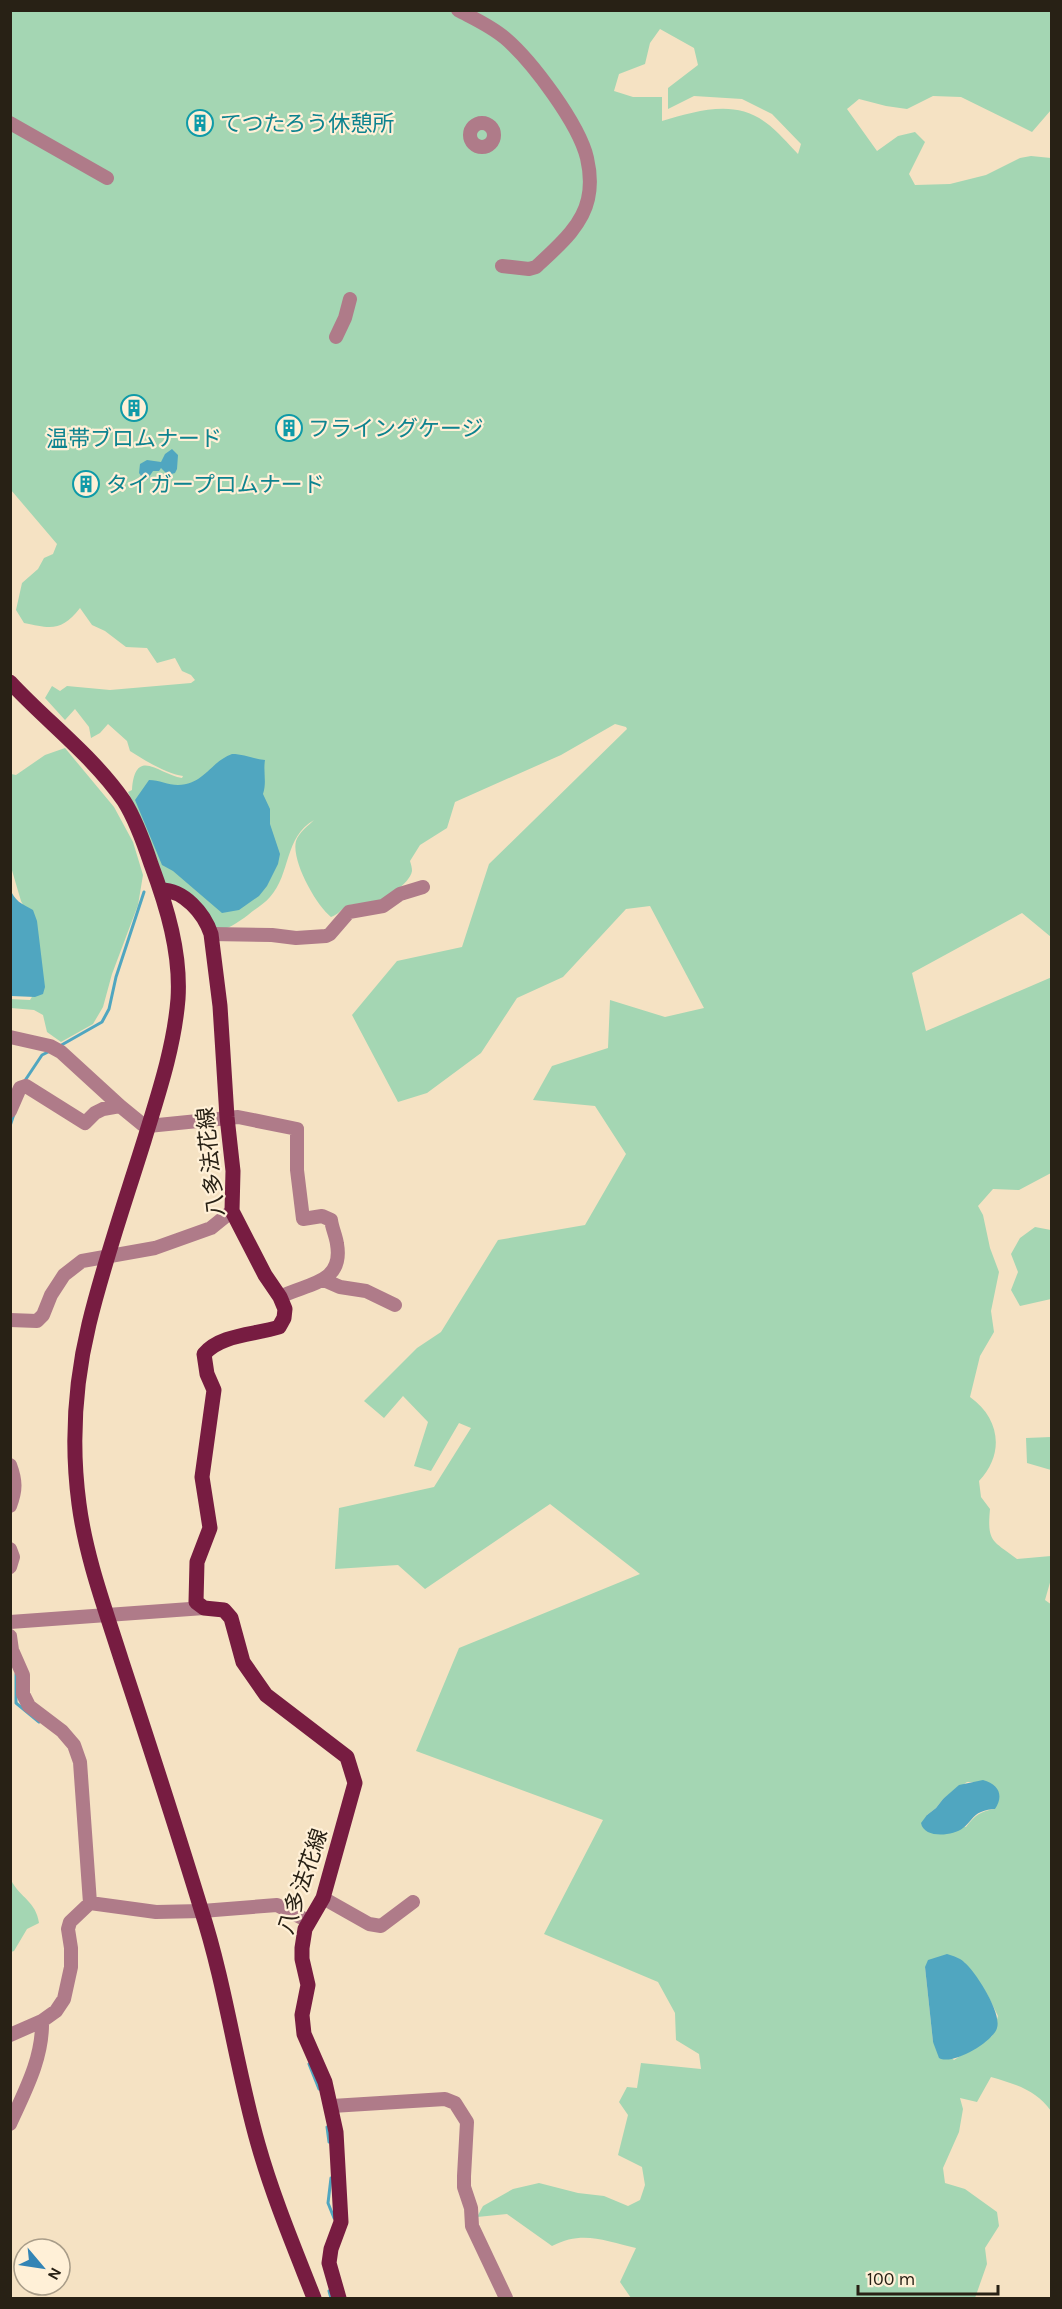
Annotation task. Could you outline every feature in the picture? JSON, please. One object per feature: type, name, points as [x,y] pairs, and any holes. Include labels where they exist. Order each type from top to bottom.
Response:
[{"type":"main road","points":[[10,682],[103,775],[126,804],[161,890],[173,933],[178,996],[174,1033],[88,1326],[78,1381],[75,1432],[79,1504],[89,1553],[108,1616],[213,1947],[257,2141],[278,2206],[314,2298]]},
{"type":"main road","name":"八多法花線","points":[[161,890],[172,890],[189,901],[208,925],[211,934],[220,1006],[233,1171],[232,1211],[280,1297]]},
{"type":"main road","points":[[204,1608],[196,1602],[197,1562],[210,1528],[202,1477],[214,1390],[207,1374],[204,1354],[211,1347],[237,1336],[279,1327],[284,1318],[285,1309],[280,1297]]},
{"type":"main road","name":"八多法花線","points":[[204,1608],[224,1610],[231,1618],[243,1662],[266,1695],[347,1757],[355,1783],[323,1898],[305,1929],[302,1948],[302,1959],[309,1985],[302,2015],[304,2034],[325,2082],[332,2106],[338,2154],[337,2189],[341,2222],[331,2249],[329,2263],[339,2298]]},
{"type":"street","points":[[458,10],[494,29],[507,39],[555,96],[579,137],[587,156],[590,173],[588,199],[580,218],[569,234],[536,267],[529,269],[502,266]]},
{"type":"street","points":[[10,123],[107,178]]},
{"type":"street","points":[[336,337],[345,318],[350,299]]},
{"type":"street","points":[[211,934],[272,935],[296,938],[326,936],[350,912],[383,906],[400,894],[423,887]]},
{"type":"street","points":[[10,1037],[50,1046],[61,1052],[120,1106],[142,1124],[148,1126],[238,1117],[297,1129],[297,1170],[303,1219],[322,1216],[331,1220],[337,1244],[335,1265],[330,1275],[324,1280],[280,1297]]},
{"type":"street","points":[[12,1102],[20,1088],[26,1086],[85,1123],[103,1109],[120,1106]]},
{"type":"street","points":[[10,1320],[37,1321],[43,1315],[51,1295],[64,1275],[82,1261],[155,1248],[211,1228],[232,1211]]},
{"type":"street","points":[[324,1280],[340,1287],[366,1291],[395,1305]]},
{"type":"street","points":[[10,1465],[16,1479],[16,1491],[10,1506]]},
{"type":"street","points":[[10,1549],[13,1557],[10,1566]]},
{"type":"street","points":[[10,1622],[204,1608]]},
{"type":"street","points":[[10,1636],[12,1650],[23,1675],[23,1694],[29,1706],[62,1731],[74,1745],[80,1762],[90,1903]]},
{"type":"street","points":[[323,1898],[369,1924],[381,1926],[413,1902]]},
{"type":"street","points":[[90,1903],[156,1912],[277,1905],[309,1921]]},
{"type":"street","points":[[10,2035],[42,2021],[56,2011],[64,1999],[71,1967],[68,1929],[70,1922],[90,1903]]},
{"type":"street","points":[[10,2124],[34,2071],[42,2035],[42,2021]]},
{"type":"street","points":[[332,2106],[445,2099],[455,2103],[467,2122],[464,2187],[471,2208],[472,2226],[506,2298]]},
{"type":"green space","points":[[10,11],[1051,11],[1051,110],[1032,132],[961,97],[933,96],[907,109],[859,99],[847,109],[877,151],[898,136],[915,132],[925,142],[909,174],[915,185],[950,184],[986,175],[1020,158],[1031,156],[1051,158],[1051,937],[1022,913],[912,973],[926,1031],[1052,977],[1051,1173],[1019,1190],[993,1189],[978,1206],[983,1215],[990,1248],[999,1272],[991,1311],[994,1332],[980,1356],[970,1397],[988,1415],[996,1437],[993,1459],[979,1481],[981,1497],[990,1509],[989,1528],[993,1539],[1017,1559],[1051,1556],[1051,1579],[1045,1600],[1052,1605],[1051,2111],[1032,2093],[1017,2085],[991,2077],[977,2102],[960,2098],[963,2109],[959,2132],[943,2168],[945,2183],[965,2189],[997,2212],[999,2226],[985,2248],[987,2264],[975,2298],[631,2298],[620,2282],[636,2248],[594,2238],[563,2241],[552,2246],[507,2214],[477,2217],[483,2206],[513,2189],[539,2183],[578,2193],[604,2196],[628,2206],[640,2200],[645,2185],[642,2167],[618,2155],[628,2115],[619,2102],[627,2087],[637,2088],[641,2063],[701,2069],[699,2054],[676,2040],[675,2013],[658,1982],[544,1934],[603,1820],[416,1751],[459,1648],[640,1574],[550,1504],[425,1589],[398,1565],[335,1569],[339,1508],[434,1487],[471,1428],[459,1423],[431,1471],[414,1466],[428,1422],[403,1396],[384,1418],[364,1401],[417,1348],[441,1332],[498,1240],[585,1225],[626,1154],[595,1106],[533,1100],[552,1066],[608,1048],[610,1000],[665,1017],[704,1008],[650,906],[626,909],[563,977],[517,998],[481,1053],[427,1093],[398,1102],[352,1015],[397,961],[462,947],[489,864],[627,729],[626,727],[615,724],[561,755],[455,802],[447,828],[420,845],[410,861],[412,871],[410,876],[401,886],[382,899],[347,906],[331,917],[318,903],[306,882],[295,850],[297,838],[314,820],[297,836],[282,878],[270,897],[236,923],[216,931],[165,883],[144,826],[128,792],[132,790],[134,776],[138,769],[143,766],[150,766],[182,778],[183,776],[163,770],[130,751],[127,741],[108,724],[100,733],[91,738],[89,727],[75,709],[65,720],[45,698],[52,686],[60,691],[67,686],[110,690],[191,683],[195,680],[191,675],[182,671],[175,658],[157,663],[147,648],[126,647],[105,631],[92,625],[80,608],[68,621],[56,626],[24,623],[16,610],[22,583],[38,569],[44,558],[53,554],[57,544],[11,490]],"holes":[[[660,29],[694,48],[698,65],[668,88],[668,109],[694,96],[742,99],[772,114],[801,144],[798,154],[774,129],[753,115],[741,111],[715,109],[662,121],[662,97],[633,97],[614,91],[619,74],[645,64],[650,43]],[[967,1782],[977,1782],[995,1809],[979,1814],[966,1827],[927,1815],[943,1799]],[[964,1962],[987,1994],[998,2016],[992,2036],[954,2060],[933,2042],[925,1967]]]},
{"type":"green space","points":[[65,748],[114,807],[133,842],[143,875],[138,905],[112,974],[103,1007],[93,1024],[61,1042],[47,1032],[43,1015],[34,1010],[11,1008],[10,999],[30,1000],[39,985],[32,923],[21,901],[11,867],[11,774],[16,775],[45,755]]},
{"type":"green space","points":[[1035,1227],[1051,1230],[1051,1299],[1020,1306],[1011,1290],[1018,1272],[1011,1254],[1020,1238]]},
{"type":"green space","points":[[1051,1437],[1051,1470],[1027,1463],[1026,1438]]},
{"type":"green space","points":[[11,1880],[35,1910],[39,1923],[27,1929],[14,1951],[11,1952]]},
{"type":"water","points":[[172,449],[178,455],[175,473],[168,475],[161,468],[159,471],[153,471],[147,480],[144,480],[139,473],[140,464],[147,460],[161,462],[165,454]]},
{"type":"water","points":[[232,754],[265,760],[263,794],[270,809],[270,824],[280,854],[278,864],[267,886],[259,896],[239,910],[222,913],[173,871],[162,865],[135,800],[149,780],[174,785],[187,784],[201,777],[218,762]]},
{"type":"water","points":[[10,888],[16,899],[33,910],[37,921],[45,987],[43,994],[35,997],[11,996]]},
{"type":"water","points":[[983,1780],[993,1784],[998,1791],[999,1800],[995,1809],[978,1813],[963,1828],[953,1833],[933,1834],[923,1828],[921,1823],[927,1815],[959,1785]]},
{"type":"water","points":[[947,1954],[962,1961],[975,1974],[992,2003],[998,2021],[994,2034],[980,2046],[962,2056],[945,2060],[939,2058],[933,2042],[925,1967],[928,1960]]},
{"type":"waterway","points":[[58,1047],[102,1022],[109,1009],[116,977],[144,892]]},
{"type":"waterway","points":[[24,1082],[42,1055],[50,1051]]},
{"type":"waterway","points":[[10,1126],[14,1114]]},
{"type":"waterway","points":[[16,1674],[16,1703],[39,1722]]},
{"type":"waterway","points":[[309,2064],[319,2089]]},
{"type":"waterway","points":[[327,2127],[329,2142]]},
{"type":"waterway","points":[[331,2178],[328,2203],[334,2218]]},
{"type":"waterway","points":[[329,2291],[331,2298]]},
{"type":"place","name":"てつたろう休憩所","points":[[200,123]]},
{"type":"place","name":"温帯ブロムナード","points":[[134,408]]},
{"type":"place","name":"フライングケージ","points":[[289,428]]},
{"type":"place","name":"タイガープロムナード","points":[[86,484]]}]
